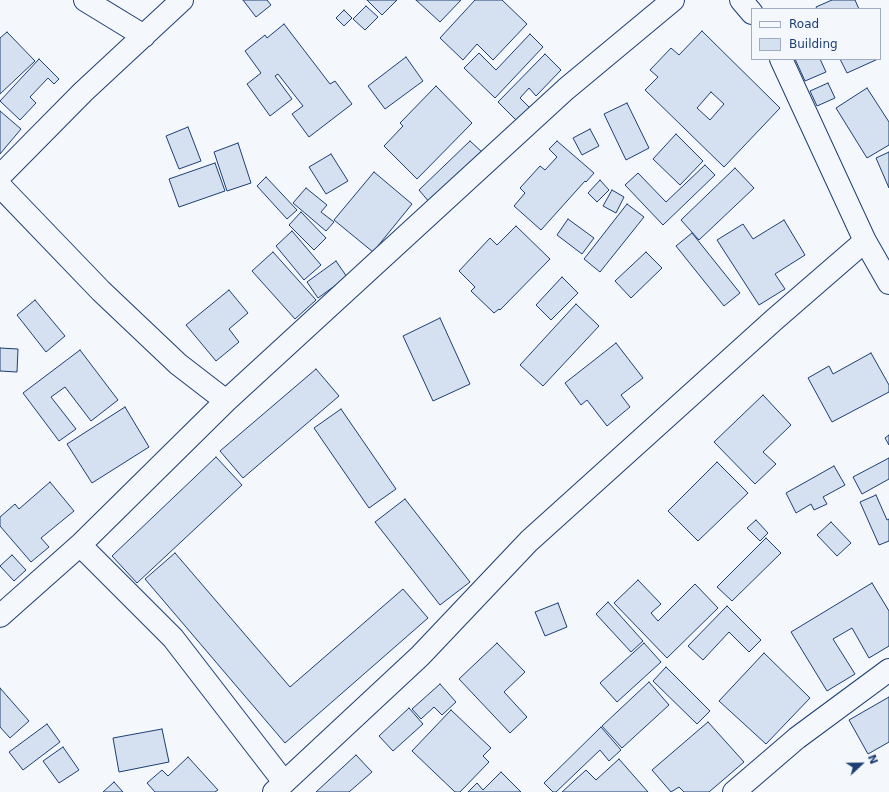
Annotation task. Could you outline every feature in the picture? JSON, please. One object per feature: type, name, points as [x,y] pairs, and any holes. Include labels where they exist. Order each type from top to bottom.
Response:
[{"type":"street","points":[[85,0],[144,36]]},
{"type":"street","points":[[0,176],[83,92],[182,0]]},
{"type":"street","points":[[0,616],[80,545],[226,401],[566,89],[673,0]]},
{"type":"street","points":[[741,0],[751,12]]},
{"type":"street","points":[[781,60],[866,241],[889,283]]},
{"type":"street","points":[[0,186],[101,291],[178,364],[226,401]]},
{"type":"street","points":[[80,545],[173,638],[279,787],[420,656],[529,542],[775,320],[866,241]]},
{"type":"street","points":[[734,792],[797,738],[889,670]]},
{"type":"building","points":[[243,0],[267,0],[271,5],[256,17]]},
{"type":"building","points":[[367,0],[397,0],[382,15]]},
{"type":"building","points":[[416,0],[461,0],[440,22]]},
{"type":"building","points":[[475,0],[502,0],[527,24],[493,60],[477,44],[463,60],[440,38]]},
{"type":"building","points":[[832,0],[855,0],[859,8],[816,8]]},
{"type":"building","points":[[366,6],[378,17],[365,30],[353,19]]},
{"type":"building","points":[[344,10],[352,18],[344,26],[336,18]]},
{"type":"building","points":[[284,24],[330,84],[335,81],[352,104],[309,137],[292,114],[303,106],[278,74],[275,76],[292,99],[270,116],[247,84],[261,73],[245,51],[265,35],[267,38]]},
{"type":"building","points":[[702,31],[780,108],[724,167],[645,90],[658,77],[650,70],[671,48],[679,55]],"holes":[[[711,92],[724,104],[710,120],[697,108]]]},
{"type":"building","points":[[7,32],[35,61],[0,94],[0,38]]},
{"type":"building","points":[[530,34],[543,47],[495,98],[464,68],[479,53],[496,70]]},
{"type":"building","points":[[545,54],[561,70],[536,96],[529,88],[520,98],[530,108],[517,121],[498,102]]},
{"type":"building","points":[[406,57],[423,81],[385,109],[368,86]]},
{"type":"building","points":[[39,59],[59,79],[54,84],[48,78],[30,97],[36,103],[20,120],[0,101]]},
{"type":"building","points":[[795,60],[820,60],[826,72],[805,81]]},
{"type":"building","points":[[840,60],[876,60],[847,73]]},
{"type":"building","points":[[828,83],[835,98],[817,106],[810,91]]},
{"type":"building","points":[[436,86],[472,123],[417,179],[384,146],[403,126],[400,123]]},
{"type":"building","points":[[867,88],[889,122],[889,145],[867,158],[836,108]]},
{"type":"building","points":[[627,103],[649,148],[626,160],[604,114]]},
{"type":"building","points":[[0,111],[21,129],[0,154]]},
{"type":"building","points":[[188,127],[201,161],[179,169],[166,136]]},
{"type":"building","points":[[590,129],[599,146],[582,155],[573,138]]},
{"type":"building","points":[[676,134],[703,161],[680,185],[653,159]]},
{"type":"building","points":[[470,141],[482,152],[430,203],[419,190]]},
{"type":"building","points":[[557,141],[594,173],[541,230],[514,206],[525,193],[520,188],[540,166],[545,170],[557,157],[549,149]]},
{"type":"building","points":[[238,143],[251,183],[227,191],[214,152]]},
{"type":"building","points":[[889,152],[889,188],[876,158]]},
{"type":"building","points":[[331,154],[348,181],[326,194],[309,167]]},
{"type":"building","points":[[215,163],[225,191],[179,207],[169,179]]},
{"type":"building","points":[[705,165],[715,175],[663,225],[625,185],[638,173],[666,202]]},
{"type":"building","points":[[735,168],[754,188],[699,240],[681,220]]},
{"type":"building","points":[[374,172],[412,204],[373,252],[334,220]]},
{"type":"building","points":[[266,177],[297,210],[287,219],[257,186]]},
{"type":"building","points":[[600,180],[609,190],[597,202],[588,193]]},
{"type":"building","points":[[306,188],[327,205],[321,212],[334,222],[326,231],[293,203]]},
{"type":"building","points":[[612,190],[624,197],[616,213],[603,206]]},
{"type":"building","points":[[627,204],[644,217],[600,272],[584,259]]},
{"type":"building","points":[[301,212],[326,238],[314,250],[289,225]]},
{"type":"building","points":[[568,219],[594,238],[582,254],[557,235]]},
{"type":"building","points":[[784,220],[805,255],[775,274],[785,289],[759,305],[717,240],[743,224],[753,239]]},
{"type":"building","points":[[516,226],[550,259],[500,310],[499,309],[494,313],[471,291],[475,287],[459,271],[490,238],[497,245]]},
{"type":"building","points":[[292,231],[321,265],[304,280],[276,246]]},
{"type":"building","points":[[692,233],[740,293],[724,306],[676,246]]},
{"type":"building","points":[[273,252],[316,300],[295,319],[252,271]]},
{"type":"building","points":[[646,252],[662,268],[631,298],[615,281]]},
{"type":"building","points":[[336,261],[347,277],[318,298],[307,282]]},
{"type":"building","points":[[562,277],[578,293],[551,320],[536,305]]},
{"type":"building","points":[[229,290],[248,313],[229,329],[239,342],[216,361],[186,325]]},
{"type":"building","points":[[35,300],[65,336],[46,352],[17,315]]},
{"type":"building","points":[[576,304],[599,326],[543,386],[520,365]]},
{"type":"building","points":[[440,318],[470,384],[433,401],[403,336]]},
{"type":"building","points":[[616,343],[643,378],[621,395],[630,407],[607,426],[587,400],[581,405],[565,383]]},
{"type":"building","points":[[0,348],[18,349],[17,372],[0,371]]},
{"type":"building","points":[[80,350],[118,400],[91,421],[65,387],[51,397],[76,429],[59,441],[23,393]]},
{"type":"building","points":[[871,353],[889,385],[889,392],[832,422],[808,378],[829,366],[833,374]]},
{"type":"building","points":[[316,369],[339,396],[243,478],[220,451]]},
{"type":"building","points":[[763,395],[791,425],[763,452],[776,464],[755,484],[714,442]]},
{"type":"building","points":[[125,407],[149,447],[92,483],[67,444]]},
{"type":"building","points":[[341,409],[396,489],[369,508],[314,428]]},
{"type":"building","points":[[889,435],[889,445],[885,438]]},
{"type":"building","points":[[216,457],[242,485],[137,583],[112,556]]},
{"type":"building","points":[[889,458],[889,479],[862,494],[853,477]]},
{"type":"building","points":[[717,462],[748,493],[698,541],[668,511]]},
{"type":"building","points":[[834,466],[845,485],[823,497],[827,504],[814,510],[811,504],[796,513],[786,493]]},
{"type":"building","points":[[50,482],[74,511],[41,538],[49,547],[31,562],[0,526],[0,517],[15,504],[19,509]]},
{"type":"building","points":[[876,495],[887,520],[889,519],[889,541],[879,545],[860,502]]},
{"type":"building","points":[[405,499],[470,582],[440,605],[375,522]]},
{"type":"building","points":[[756,520],[768,533],[760,541],[747,528]]},
{"type":"building","points":[[831,522],[851,543],[837,556],[817,535]]},
{"type":"building","points":[[766,538],[781,553],[732,601],[717,587]]},
{"type":"building","points":[[175,553],[290,687],[403,589],[428,618],[285,743],[145,579]]},
{"type":"building","points":[[12,555],[26,570],[14,581],[0,566]]},
{"type":"building","points":[[638,580],[661,604],[651,613],[658,621],[695,584],[718,608],[667,658],[614,603]]},
{"type":"building","points":[[872,583],[889,611],[889,646],[869,658],[852,628],[833,639],[855,674],[827,691],[791,632]]},
{"type":"building","points":[[608,602],[643,641],[631,652],[596,614]]},
{"type":"building","points":[[558,603],[567,627],[545,636],[535,612]]},
{"type":"building","points":[[727,606],[761,640],[749,652],[729,632],[703,660],[688,646]]},
{"type":"building","points":[[497,643],[525,672],[504,692],[527,717],[510,733],[459,679]]},
{"type":"building","points":[[644,643],[661,662],[617,702],[600,683]]},
{"type":"building","points":[[764,653],[810,698],[766,744],[719,701]]},
{"type":"building","points":[[666,667],[710,711],[697,724],[653,681]]},
{"type":"building","points":[[649,682],[669,705],[622,748],[602,726]]},
{"type":"building","points":[[440,684],[456,702],[442,715],[434,707],[421,719],[412,709]]},
{"type":"building","points":[[0,688],[29,721],[10,738],[0,727]]},
{"type":"building","points":[[889,697],[889,742],[868,754],[849,720]]},
{"type":"building","points":[[409,708],[423,724],[393,751],[379,736]]},
{"type":"building","points":[[451,710],[491,748],[483,756],[489,762],[460,792],[455,792],[412,751]]},
{"type":"building","points":[[708,722],[744,762],[709,792],[684,792],[679,787],[671,792],[652,770]]},
{"type":"building","points":[[47,724],[60,742],[23,770],[9,752]]},
{"type":"building","points":[[601,727],[621,750],[609,761],[600,750],[556,792],[553,792],[544,783]]},
{"type":"building","points":[[162,729],[169,762],[119,772],[113,738]]},
{"type":"building","points":[[63,747],[79,770],[59,783],[43,761]]},
{"type":"building","points":[[356,755],[372,772],[349,792],[316,792]]},
{"type":"building","points":[[188,757],[218,790],[215,792],[155,792],[147,783],[162,770],[168,776]]},
{"type":"building","points":[[619,759],[648,792],[562,792],[586,770],[596,780]]},
{"type":"building","points":[[501,772],[521,792],[468,792],[477,783],[483,790]]},
{"type":"building","points":[[114,782],[123,792],[103,792]]}]
